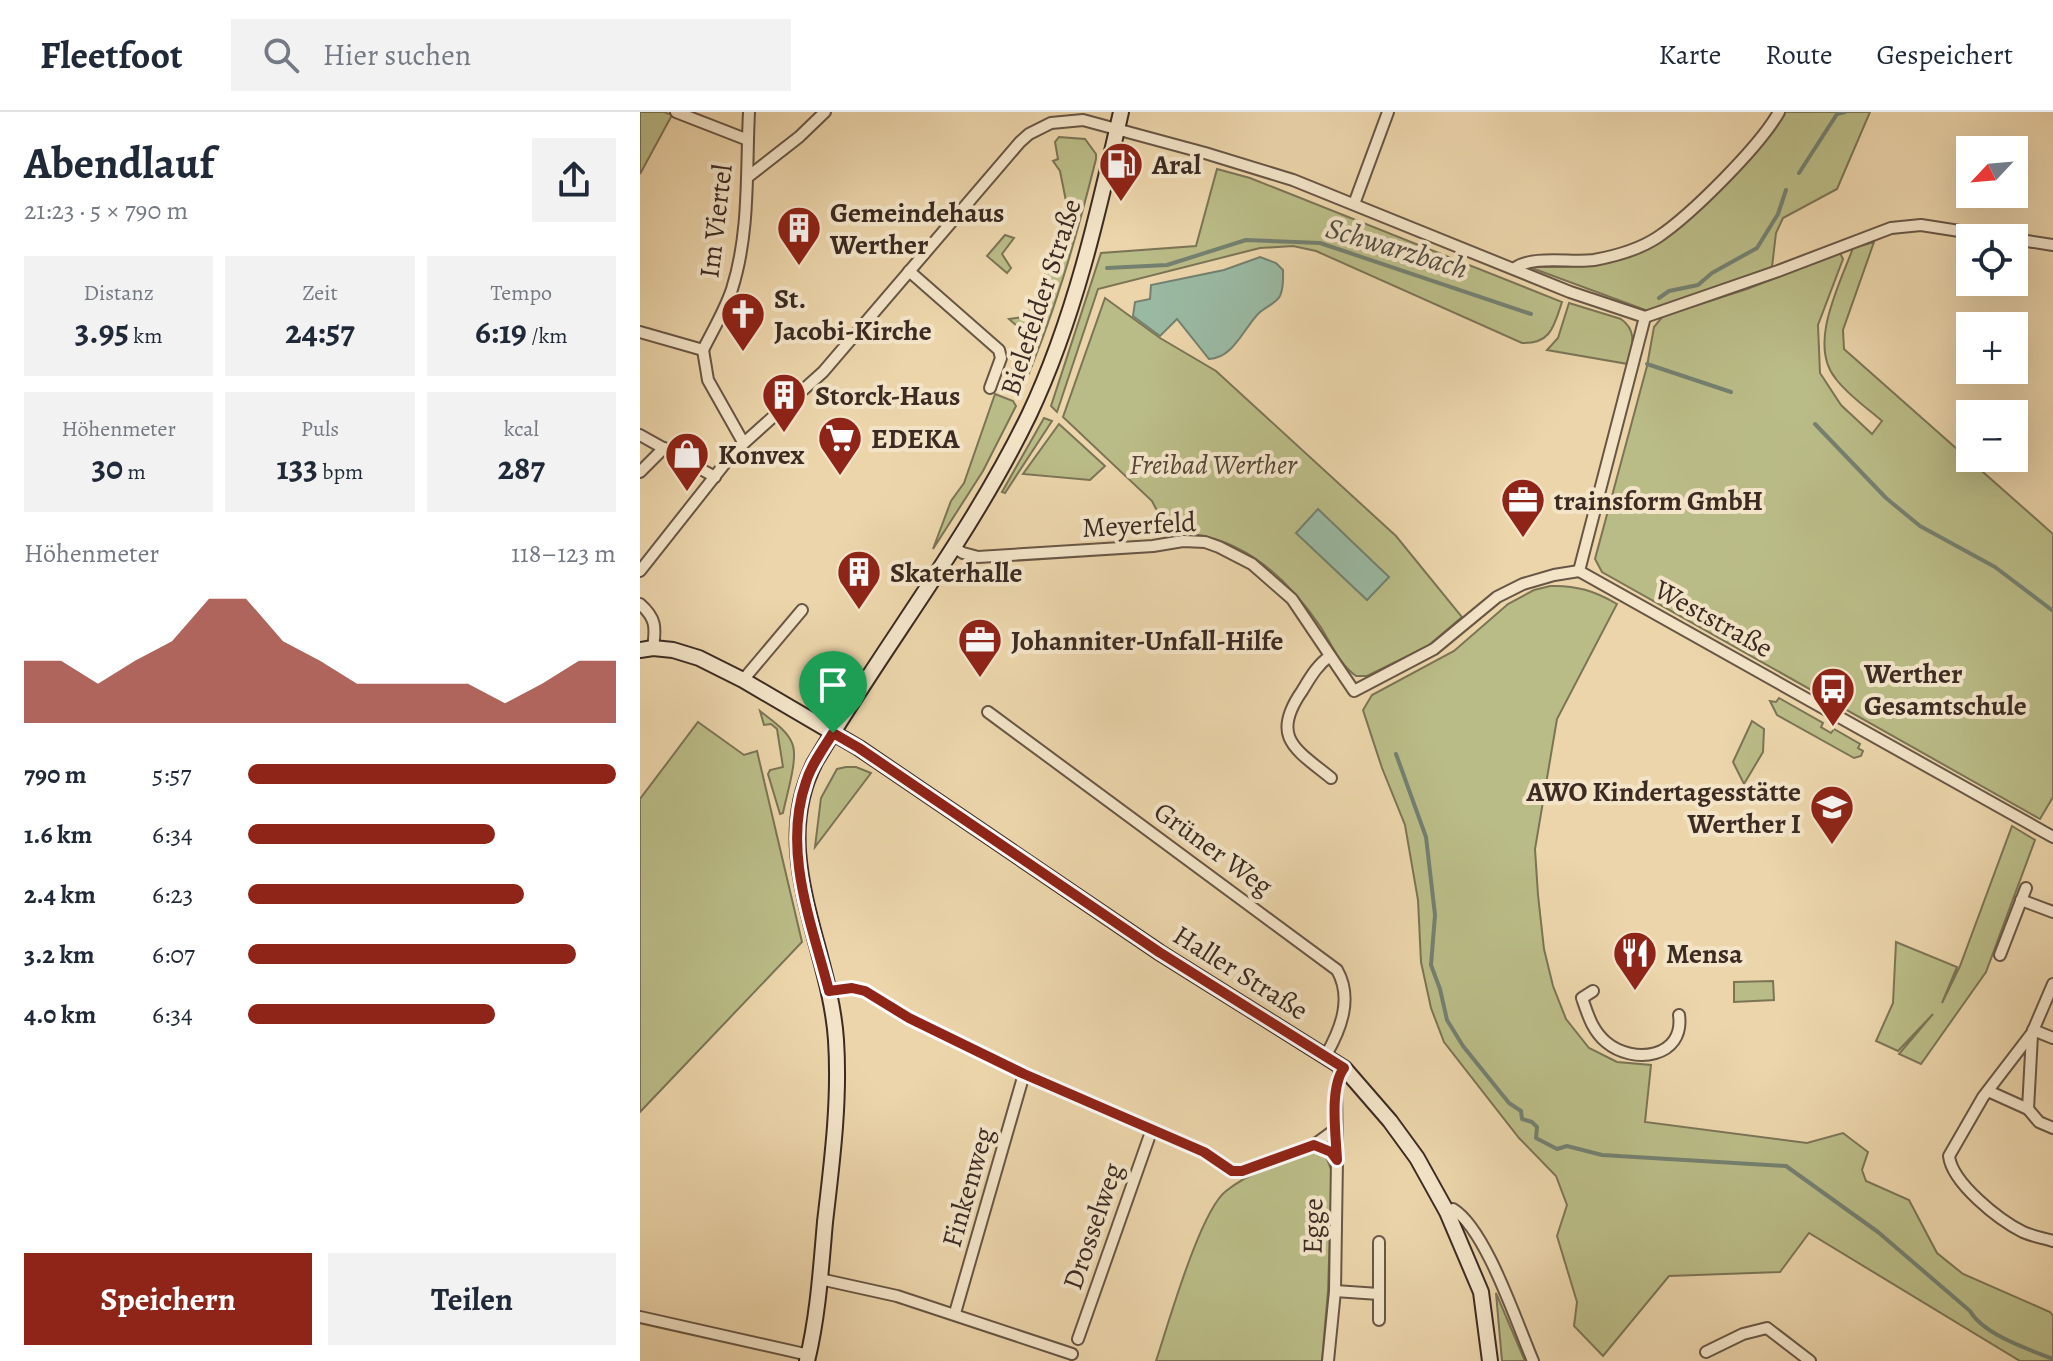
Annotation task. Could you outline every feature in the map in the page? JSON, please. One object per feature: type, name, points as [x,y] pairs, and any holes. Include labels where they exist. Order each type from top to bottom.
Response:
[{"type":"main road","name":"Bielefelder Straße","points":[[808,1358],[820,1279],[837,1062],[829,991],[803,891],[797,840],[798,810],[806,780],[1009,453],[1048,370],[1088,248],[1121,112]]},
{"type":"main road","name":"Haller Straße","points":[[647,649],[699,658],[859,748],[1159,952],[1344,1068],[1399,1133],[1423,1167],[1447,1212],[1481,1292],[1490,1361]]},
{"type":"street","points":[[676,112],[748,140]]},
{"type":"street","name":"Im Viertel","points":[[703,350],[728,300],[735,278],[749,176],[749,112]]},
{"type":"street","points":[[749,176],[825,112]]},
{"type":"street","points":[[1354,204],[1388,112]]},
{"type":"street","points":[[1515,268],[1523,262],[1594,260],[1625,252],[1656,238],[1699,202],[1770,127],[1779,112]]},
{"type":"street","points":[[640,571],[743,442],[814,381],[1029,134],[1045,125],[1083,120],[1248,165],[1354,204],[1570,292],[1645,317],[1891,228],[1921,225],[1956,230]]},
{"type":"street","points":[[2028,241],[2053,245]]},
{"type":"street","points":[[909,271],[999,350],[1001,358],[990,388]]},
{"type":"street","points":[[1579,571],[1645,317]]},
{"type":"street","points":[[640,332],[703,350],[708,380],[743,442]]},
{"type":"street","points":[[640,435],[715,477]]},
{"type":"street","points":[[640,472],[664,448]]},
{"type":"street","name":"Meyerfeld","points":[[953,547],[978,557],[1153,546],[1183,541],[1205,542],[1241,557],[1292,599],[1347,685],[1357,691],[1434,649],[1497,597],[1523,584],[1579,571]]},
{"type":"street","name":"Weststraße","points":[[1579,571],[2053,837]]},
{"type":"street","points":[[640,604],[653,615],[656,626],[647,649]]},
{"type":"street","points":[[743,680],[802,610]]},
{"type":"street","points":[[1330,656],[1321,663],[1294,702],[1286,721],[1297,750],[1331,778]]},
{"type":"street","name":"Grüner Weg","points":[[988,712],[1337,970],[1344,987],[1344,1017],[1326,1055]]},
{"type":"street","points":[[2000,955],[2026,888]]},
{"type":"street","points":[[2021,900],[2053,912]]},
{"type":"street","points":[[2053,984],[2032,1032],[1988,1091],[1951,1150],[1950,1165],[1975,1197],[1996,1215],[2024,1233],[2053,1241]]},
{"type":"street","points":[[829,991],[852,988],[865,991],[909,1018],[1024,1074],[1204,1152],[1237,1172],[1314,1145],[1336,1129]]},
{"type":"street","points":[[1593,991],[1582,998],[1591,1023],[1609,1045],[1626,1053],[1649,1056],[1665,1050],[1677,1034],[1679,1015]]},
{"type":"street","points":[[2032,1032],[2053,1038]]},
{"type":"street","points":[[2028,1109],[2032,1032]]},
{"type":"street","name":"Egge","points":[[1328,1361],[1335,1291],[1337,1080],[1344,1068]]},
{"type":"street","name":"Finkenweg","points":[[955,1313],[1024,1074]]},
{"type":"street","points":[[1988,1091],[2028,1109],[2039,1122],[2053,1128]]},
{"type":"street","name":"Drosselweg","points":[[1078,1339],[1152,1129]]},
{"type":"street","points":[[1314,1145],[1331,1152],[1337,1160]]},
{"type":"street","points":[[1447,1212],[1453,1209],[1458,1212],[1478,1236],[1533,1361]]},
{"type":"street","points":[[1379,1242],[1379,1320]]},
{"type":"street","points":[[820,1279],[955,1313],[1072,1354]]},
{"type":"street","name":"Egge","points":[[1335,1291],[1379,1294]]},
{"type":"street","points":[[640,1317],[808,1358]]},
{"type":"street","points":[[1706,1352],[1743,1334],[1767,1328],[1810,1361]]},
{"type":"green space","points":[[640,112],[672,115],[640,174]]},
{"type":"green space","points":[[1784,112],[1870,112],[1837,189],[1783,218],[1776,233],[1772,267],[1648,311],[1529,267],[1597,264],[1618,259],[1654,243],[1685,221],[1752,155]]},
{"type":"green space","points":[[1059,137],[1085,139],[1096,154],[1096,159],[1063,277],[1021,392],[1006,386],[1025,333],[1009,319],[1023,317],[1033,308],[1068,211],[1060,171],[1053,161],[1058,159],[1055,142]]},
{"type":"green space","points":[[1217,169],[1250,178],[1562,302],[1553,326],[1545,337],[1532,343],[1522,343],[1316,251],[1293,246],[1260,248],[1098,289],[1057,412],[1051,406],[1101,253],[1196,246]]},
{"type":"green space","points":[[1005,235],[1014,238],[1002,254],[1011,268],[1007,273],[987,256]]},
{"type":"green space","points":[[1874,242],[1843,330],[1844,349],[1956,448],[1956,472],[1983,472],[2053,534],[2053,797],[2040,819],[1602,572],[1595,559],[1647,366],[1654,327],[1663,316],[1747,289],[1840,253],[1843,259],[1818,325],[1820,373],[1841,405],[1872,434],[1882,421],[1836,379],[1828,365],[1825,349],[1829,314],[1853,248]]},
{"type":"green space","name":"Freibad Werther","points":[[1105,298],[1160,338],[1216,371],[1396,536],[1462,617],[1428,646],[1367,676],[1356,676],[1340,659],[1306,606],[1256,559],[1215,539],[1168,532],[1152,501],[1063,417]]},
{"type":"green space","points":[[1569,303],[1621,319],[1626,324],[1632,334],[1628,364],[1547,350],[1558,338]]},
{"type":"green space","points":[[995,394],[1013,401],[1016,406],[983,471],[933,549],[951,501],[964,483]]},
{"type":"green space","points":[[1044,418],[1052,421],[1005,493],[1002,492]]},
{"type":"green space","points":[[1059,424],[1105,466],[1090,480],[1023,474]]},
{"type":"green space","points":[[1550,586],[1585,590],[1617,604],[1557,719],[1535,849],[1544,949],[1553,986],[1566,1019],[1589,1048],[1617,1062],[1651,1065],[1645,1122],[1807,1143],[1843,1133],[1868,1152],[1862,1170],[1866,1181],[1909,1200],[1937,1253],[1963,1274],[2050,1312],[2053,1316],[2053,1361],[2020,1361],[1809,1233],[1780,1272],[1669,1276],[1603,1356],[1574,1326],[1577,1302],[1557,1236],[1567,1205],[1556,1176],[1519,1138],[1444,1042],[1431,1008],[1421,962],[1418,900],[1405,825],[1363,710],[1372,695],[1454,651],[1508,604],[1534,590]]},
{"type":"green space","points":[[1779,698],[1823,723],[1821,727],[1831,733],[1834,729],[1860,744],[1858,748],[1863,751],[1861,756],[1854,758],[1777,715],[1770,701],[1776,702]]},
{"type":"green space","points":[[760,711],[786,734],[794,750],[791,777],[783,813],[780,814],[768,774],[770,770],[783,767],[777,729],[771,724],[764,725]]},
{"type":"green space","points":[[1752,721],[1764,729],[1763,752],[1744,784],[1733,762]]},
{"type":"green space","points":[[698,722],[744,755],[757,751],[802,942],[640,1112],[640,799]]},
{"type":"green space","points":[[846,767],[871,773],[815,847],[821,798],[837,769]]},
{"type":"green space","points":[[2012,826],[2035,840],[1986,972],[1921,1064],[1899,1054],[1933,1014],[1898,1051],[1876,1041],[1893,1003],[1896,942],[1957,967],[1942,1003],[1960,966]]},
{"type":"green space","points":[[1773,981],[1774,1000],[1734,1002],[1734,982]]},
{"type":"green space","points":[[1310,1152],[1325,1154],[1332,1172],[1322,1361],[1156,1361],[1186,1270],[1216,1203],[1226,1191],[1245,1178]]},
{"type":"green space","points":[[1496,1293],[1525,1361],[1502,1361]]},
{"type":"shaded area","points":[[1260,257],[1276,263],[1283,270],[1280,296],[1254,318],[1232,348],[1218,357],[1209,359],[1177,319],[1160,336],[1133,316],[1135,302],[1150,299],[1151,285],[1224,270]]},
{"type":"shaded area","points":[[1318,509],[1389,577],[1367,600],[1296,533]]},
{"type":"waterway","name":"Schwarzbach","points":[[1799,173],[1837,114],[1845,112]]},
{"type":"waterway","name":"Schwarzbach","points":[[1659,298],[1669,291],[1698,285],[1712,273],[1757,248],[1778,214],[1786,190]]},
{"type":"waterway","name":"Schwarzbach","points":[[1107,268],[1167,265],[1246,240],[1320,243],[1531,314]]},
{"type":"waterway","points":[[1647,364],[1731,392]]},
{"type":"waterway","points":[[1815,424],[1886,498],[1920,526],[1995,567],[2053,611]]},
{"type":"waterway","points":[[1396,754],[1426,837],[1435,915],[1431,965],[1447,1020],[1463,1046],[1509,1103],[1521,1111],[1522,1119],[1537,1127],[1536,1138],[1557,1149],[1567,1146],[1602,1155],[1786,1166],[1878,1232],[1985,1327],[2053,1359]]},
{"type":"place","name":"Aral","points":[[1121,203]]},
{"type":"place","name":"Gemeindehaus Werther","points":[[799,267]]},
{"type":"place","name":"St. Jacobi-Kirche","points":[[743,353]]},
{"type":"place","name":"Storck-Haus","points":[[784,434]]},
{"type":"place","name":"EDEKA","points":[[840,477]]},
{"type":"place","name":"Konvex","points":[[687,493]]},
{"type":"place","name":"trainsform GmbH","points":[[1523,539]]},
{"type":"place","name":"Skaterhalle","points":[[859,611]]},
{"type":"place","name":"Johanniter-Unfall-Hilfe","points":[[980,679]]},
{"type":"place","name":"Werther Gesamtschule","points":[[1833,728]]},
{"type":"place","name":"AWO Kindertagesstätte Werther I","points":[[1832,846]]},
{"type":"place","name":"Mensa","points":[[1635,992]]},
{"type":"route","points":[[833,733],[1159,952],[1344,1068],[1339,1074],[1336,1089],[1337,1160],[1331,1152],[1314,1145],[1242,1171],[1232,1171],[1204,1152],[1024,1074],[909,1018],[865,991],[839,988],[829,991],[803,891],[797,840],[798,810],[806,780],[833,733]]}]
